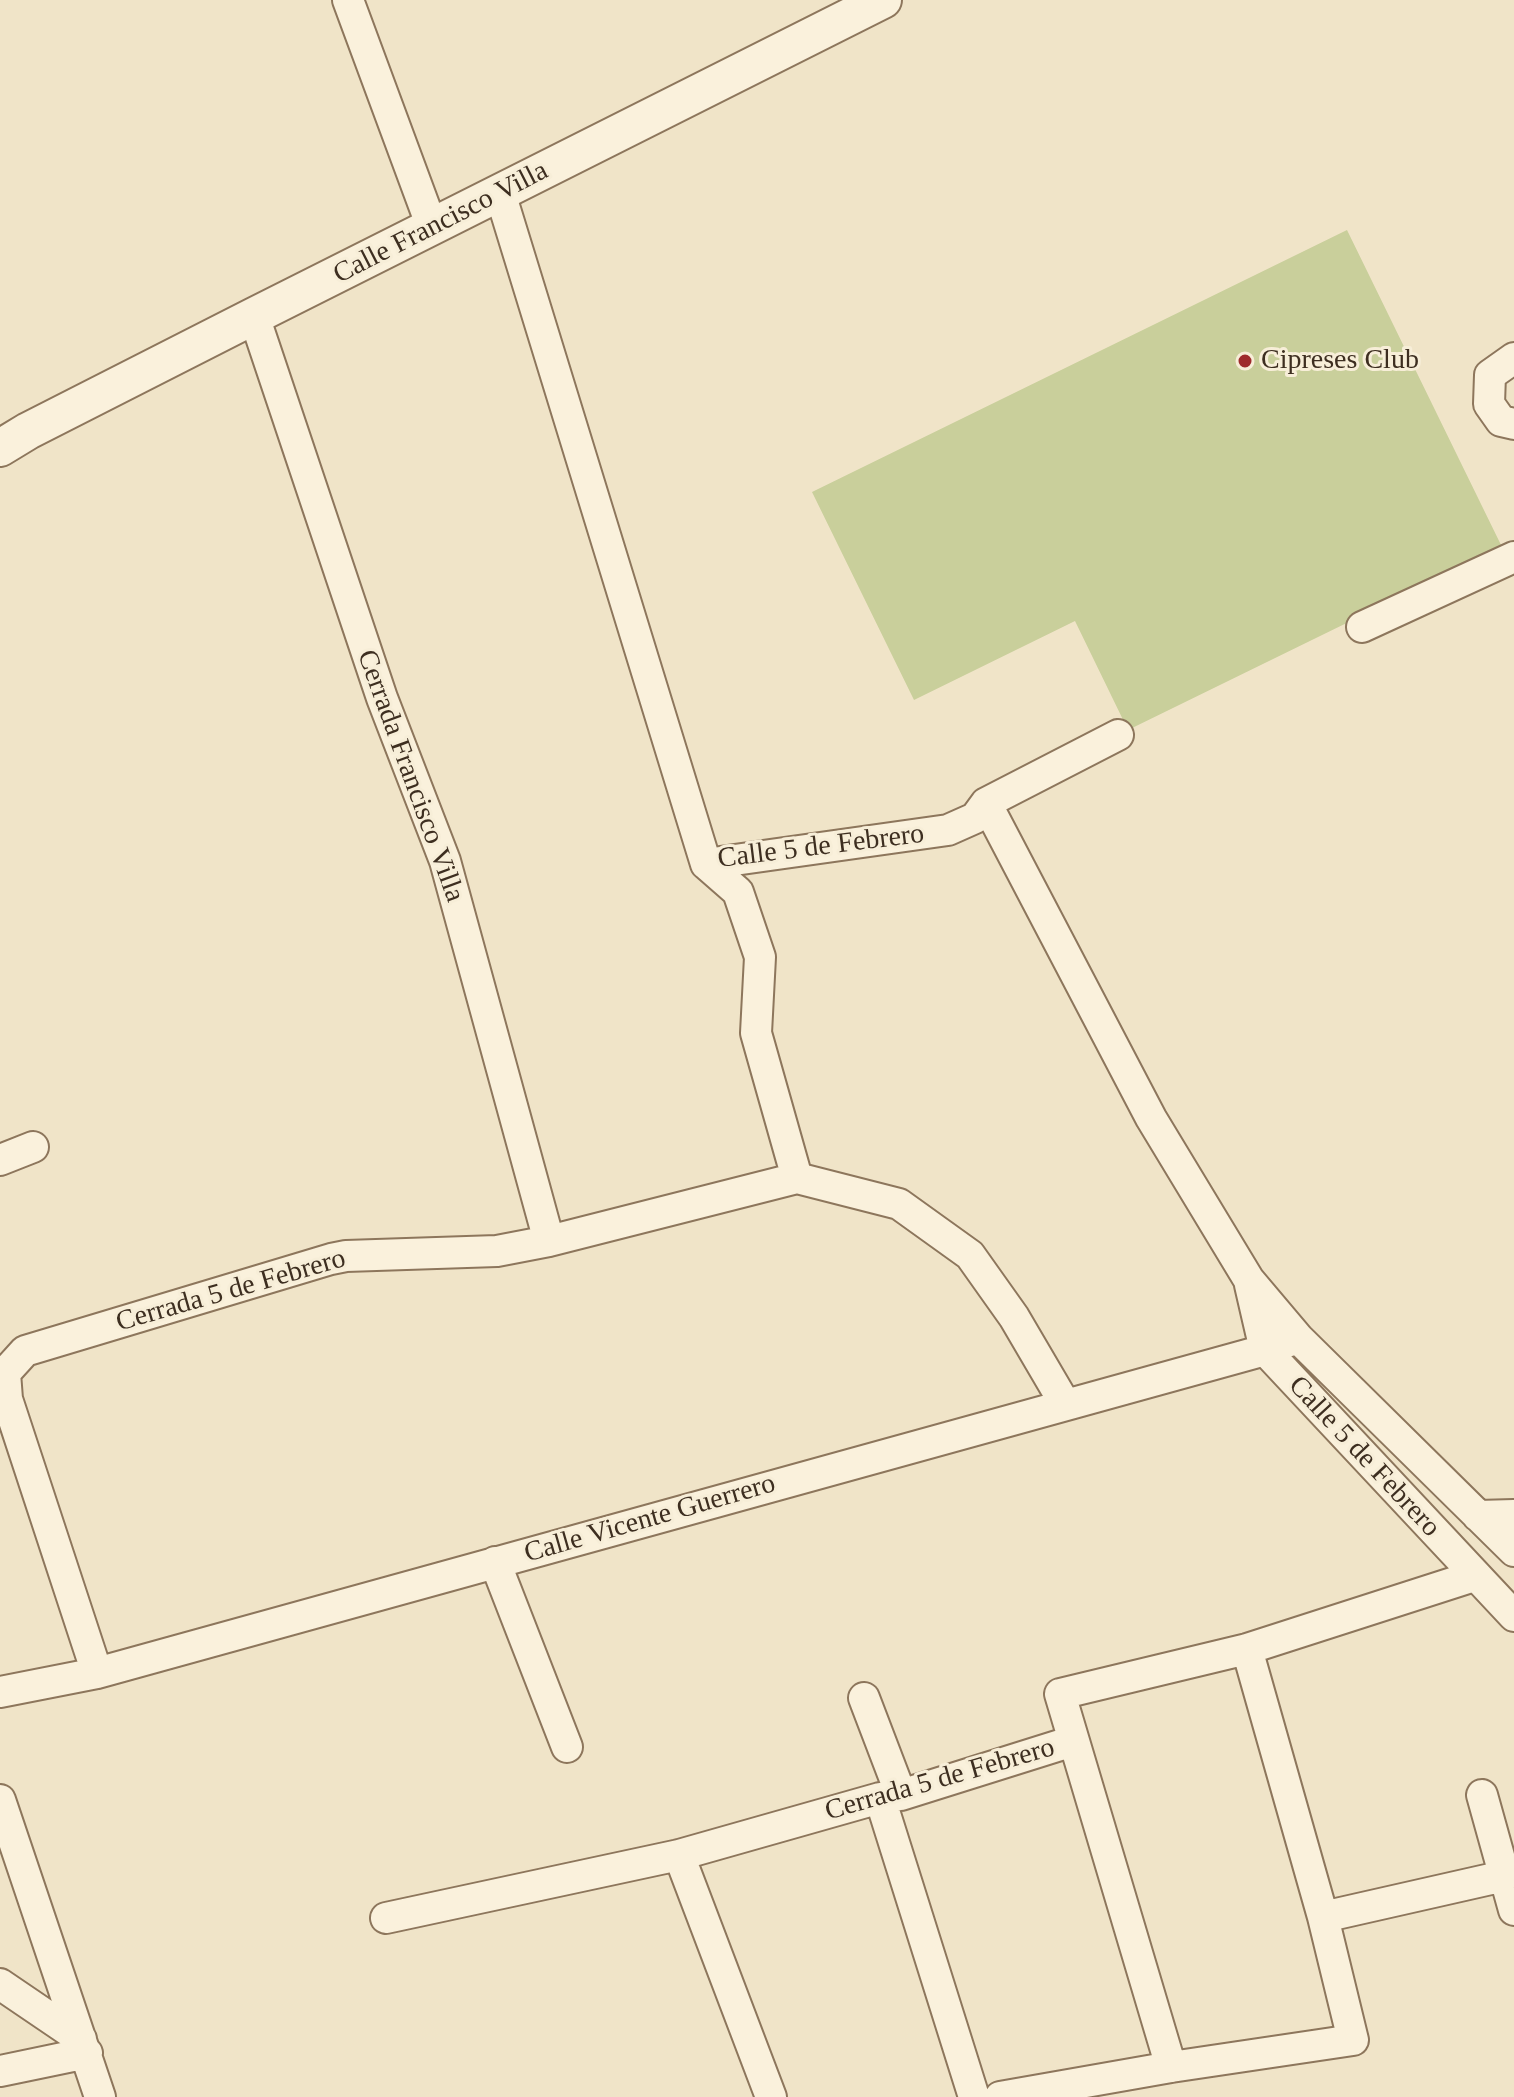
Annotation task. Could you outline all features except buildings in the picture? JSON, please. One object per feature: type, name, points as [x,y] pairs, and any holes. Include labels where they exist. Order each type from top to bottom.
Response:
[{"type":"street","points":[[348,0],[432,227]]},
{"type":"street","name":"Calle Francisco Villa","points":[[0,448],[254,316],[883,0]]},
{"type":"street","name":"Calle 5 de Febrero","points":[[500,193],[706,864],[948,830],[975,818],[986,803],[1151,1118],[1249,1280],[1298,1338],[1514,1551]]},
{"type":"street","name":"Cerrada Francisco Villa","points":[[254,316],[382,698],[445,861],[549,1241]]},
{"type":"street","points":[[1514,358],[1490,375],[1489,404],[1501,421],[1514,424]]},
{"type":"street","points":[[1362,627],[1514,557]]},
{"type":"street","points":[[986,803],[1118,735]]},
{"type":"street","points":[[706,864],[738,892],[760,957],[756,1033],[797,1178],[899,1204],[970,1255],[1014,1317],[1065,1404]]},
{"type":"street","points":[[0,1160],[33,1147]]},
{"type":"street","name":"Cerrada 5 de Febrero","points":[[97,1673],[7,1399],[5,1373],[25,1351],[331,1259],[470,1253],[549,1241],[797,1178]]},
{"type":"street","name":"Calle 5 de Febrero","points":[[1249,1280],[1265,1350],[1514,1616]]},
{"type":"street","name":"Calle Vicente Guerrero","points":[[0,1692],[97,1673],[1265,1350],[1298,1338]]},
{"type":"street","points":[[1478,1516],[1514,1515]]},
{"type":"street","points":[[495,1562],[567,1747]]},
{"type":"street","name":"Cerrada 5 de Febrero","points":[[386,1918],[679,1855],[1073,1741],[1060,1694],[1247,1649],[1474,1576]]},
{"type":"street","points":[[1000,2097],[1353,2040],[1323,1917],[1247,1649]]},
{"type":"street","points":[[864,1698],[974,2097]]},
{"type":"street","points":[[1073,1741],[1171,2067]]},
{"type":"street","points":[[1482,1795],[1514,1910]]},
{"type":"street","points":[[0,1800],[100,2097]]},
{"type":"street","points":[[679,1855],[771,2097]]},
{"type":"street","points":[[1323,1917],[1504,1876]]},
{"type":"street","points":[[0,1984],[84,2046]]},
{"type":"street","points":[[0,2071],[84,2046]]},
{"type":"green space","name":"Cipreses Club","points":[[1347,230],[1502,547],[1128,730],[1075,621],[914,700],[812,492]]},
{"type":"place","name":"Cipreses Club","points":[[1245,361]]}]
